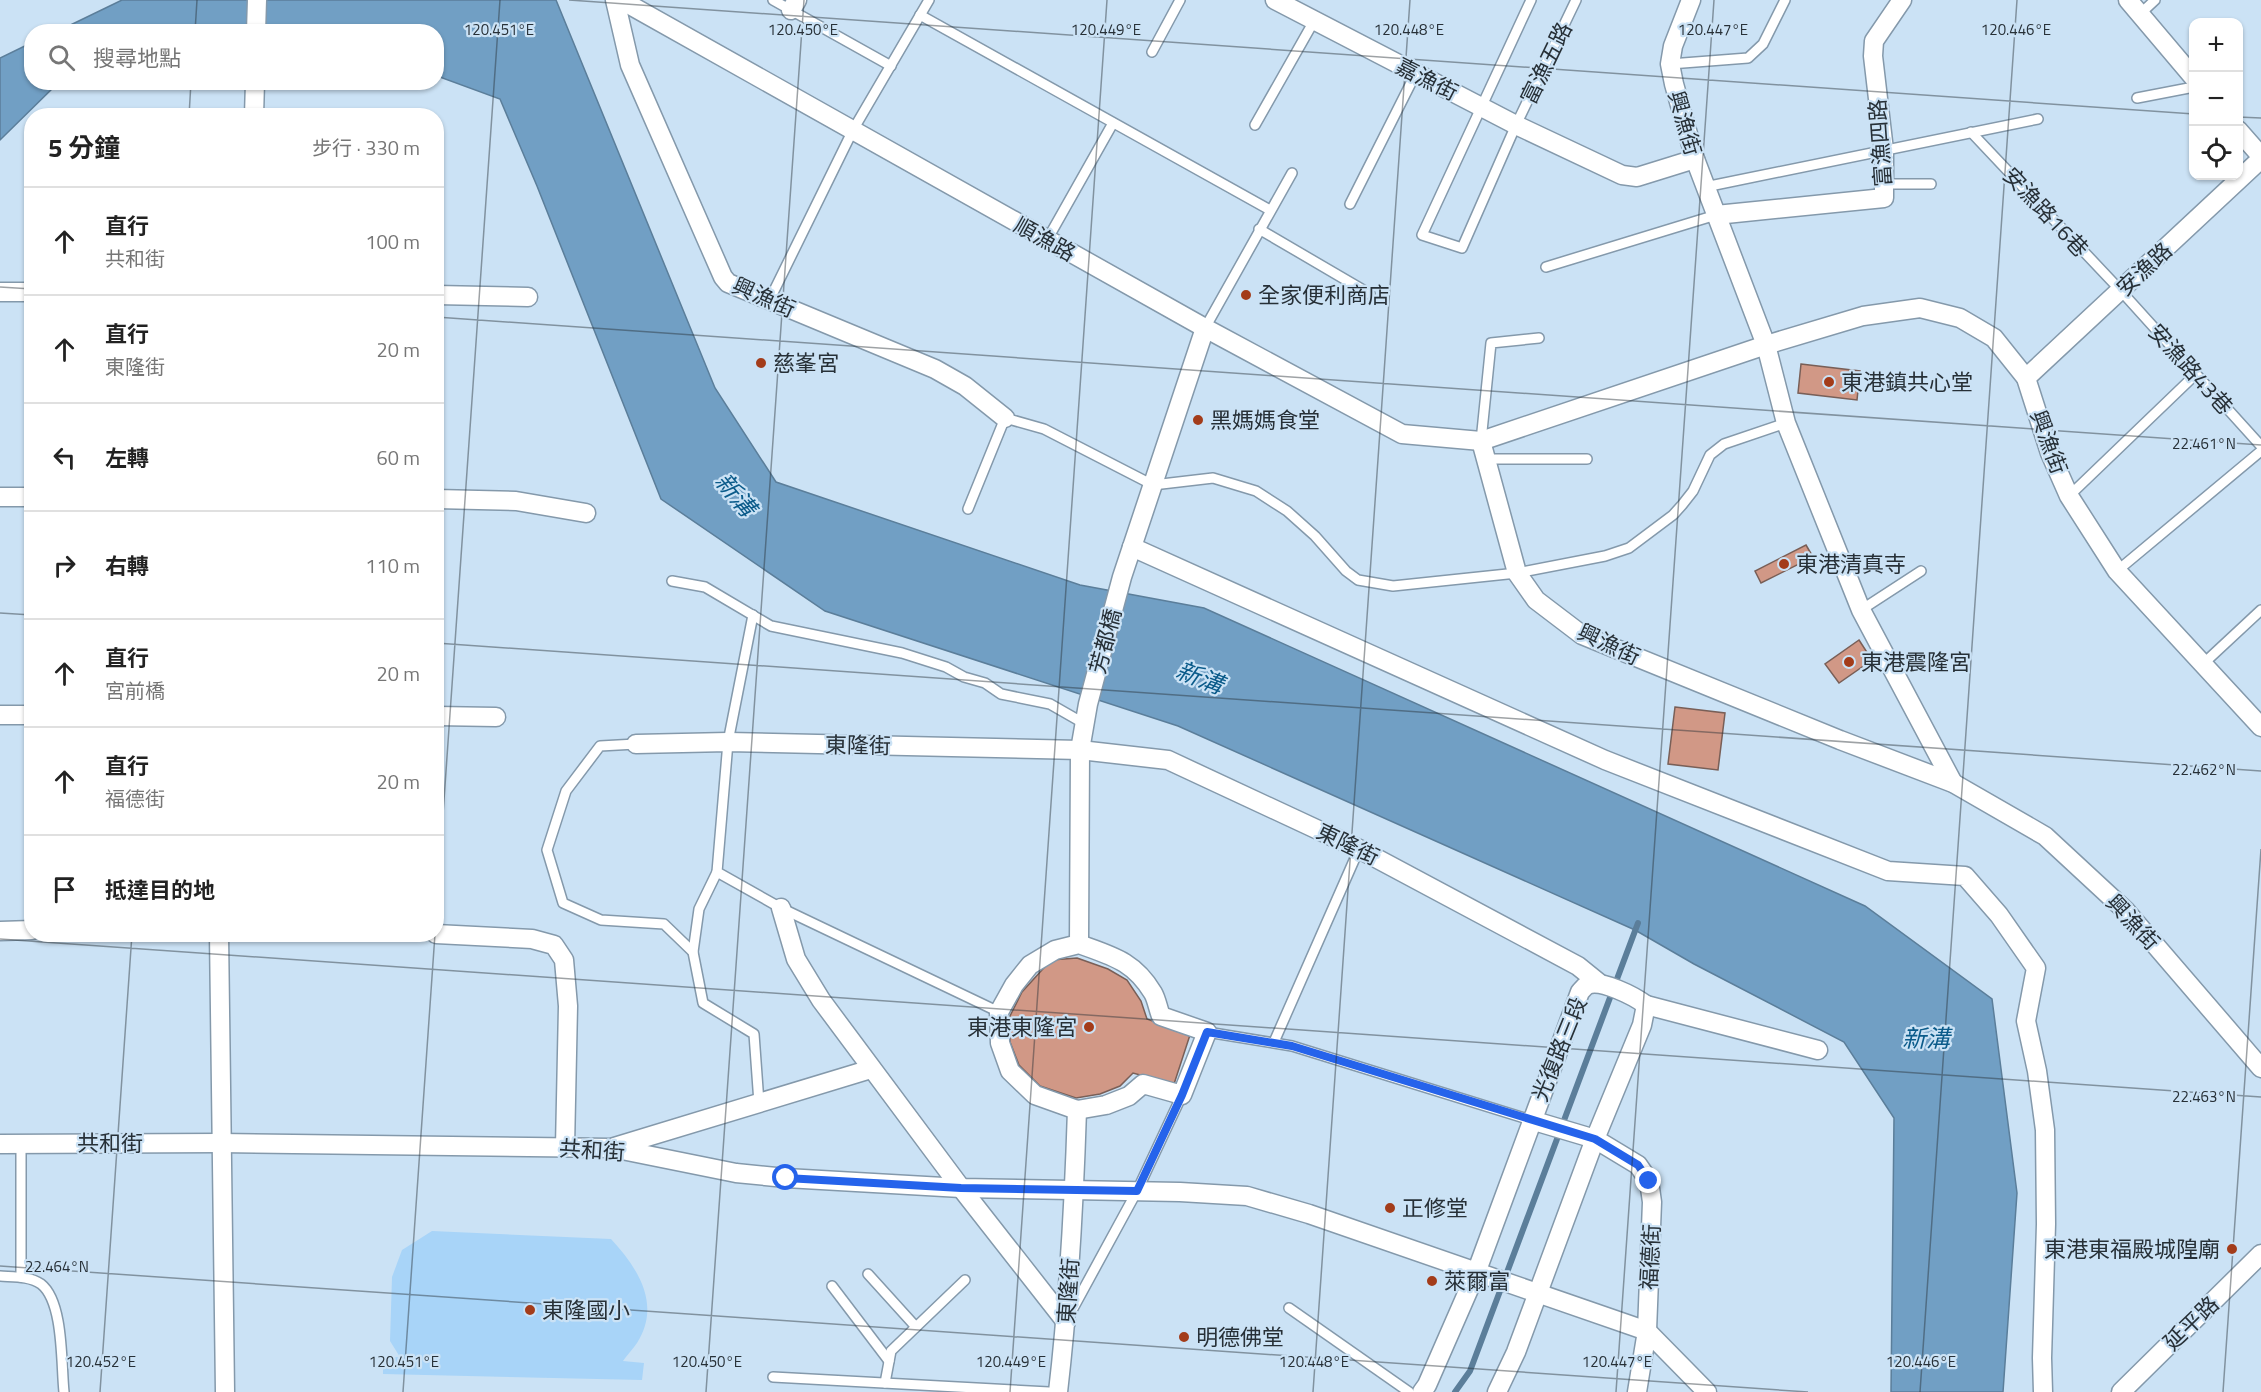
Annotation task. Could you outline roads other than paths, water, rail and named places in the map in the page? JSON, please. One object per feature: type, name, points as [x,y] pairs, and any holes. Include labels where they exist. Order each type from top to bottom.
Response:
[{"type":"street","points":[[256,24],[257,0]]},
{"type":"street","name":"興漁街","points":[[615,0],[630,65],[723,277],[728,283],[935,369],[964,386],[1005,418]]},
{"type":"street","name":"順漁路","points":[[621,0],[1204,328],[1402,434],[1481,441]]},
{"type":"street","name":"嘉漁街","points":[[1275,0],[1481,108],[1622,175],[1637,177],[1695,159]]},
{"type":"street","name":"興漁街","points":[[1691,0],[1673,46],[1670,64],[1695,159],[1766,345],[1786,423],[1861,610],[1953,783]]},
{"type":"street","name":"富漁四路","points":[[1716,215],[1884,198],[1884,150],[1873,56],[1874,41],[1902,0]]},
{"type":"street","points":[[2128,0],[2189,73]]},
{"type":"street","points":[[2243,136],[2261,158]]},
{"type":"street","name":"安漁路","points":[[2026,378],[2261,158]]},
{"type":"street","points":[[0,292],[24,292]]},
{"type":"street","points":[[444,295],[528,297]]},
{"type":"street","name":"興漁街","points":[[2261,727],[2117,571],[2069,496],[2050,453],[2026,378],[1994,338],[1960,318],[1920,308],[1863,316],[1766,345],[1481,441],[1517,573],[1536,600],[1582,635],[1840,740],[1953,783],[2045,836],[2126,911],[2261,1068]]},
{"type":"street","points":[[1204,328],[1132,547],[1627,768],[1888,871],[1965,876],[1999,915],[2036,968],[2026,1021],[2037,1071],[2045,1130],[2043,1392]]},
{"type":"street","points":[[0,497],[24,497]]},
{"type":"street","points":[[444,499],[516,501],[586,513]]},
{"type":"street","name":"芳都橋","points":[[1080,750],[1089,704],[1132,547]]},
{"type":"street","points":[[0,715],[24,715]]},
{"type":"street","points":[[444,716],[496,717]]},
{"type":"street","name":"東隆街","points":[[636,744],[728,742],[1080,750],[1168,760],[1359,849],[1578,966],[1599,983]]},
{"type":"street","points":[[1079,944],[1080,750]]},
{"type":"street","points":[[781,908],[796,959],[821,1000],[961,1188],[1066,1322]]},
{"type":"street","points":[[0,931],[24,930]]},
{"type":"street","points":[[444,934],[532,939],[554,945],[564,960],[568,1006],[565,1147]]},
{"type":"street","points":[[219,942],[225,1392]]},
{"type":"street","points":[[1079,944],[1115,957],[1137,970],[1155,996],[1161,1016],[1207,1032],[1182,1095],[1143,1084],[1129,1096],[1106,1105],[1077,1110],[1035,1095],[1010,1071],[1000,1043],[999,1012],[1014,985],[1030,965],[1055,950],[1079,944]]},
{"type":"street","name":"光復路三段","points":[[1422,1392],[1481,1275],[1531,1120],[1580,992],[1588,985],[1599,983],[1641,1001],[1818,1050]]},
{"type":"street","points":[[1497,1392],[1516,1352],[1529,1290],[1642,1025],[1641,1001]]},
{"type":"street","points":[[612,1148],[871,1069]]},
{"type":"street","name":"東隆街","points":[[1058,1392],[1066,1322],[1075,1189],[1077,1110]]},
{"type":"street","name":"福德街","points":[[1531,1120],[1595,1139],[1638,1165],[1649,1181],[1652,1202],[1647,1331],[1637,1392]]},
{"type":"street","name":"共和街","points":[[0,1144],[220,1143],[612,1148],[736,1173],[961,1188],[1075,1189]]},
{"type":"street","points":[[1075,1189],[1247,1196],[1309,1214],[1647,1331],[1707,1392]]},
{"type":"street","name":"延平路","points":[[2121,1392],[2261,1254]]},
{"type":"lane","points":[[773,0],[794,5],[891,66]]},
{"type":"lane","points":[[769,300],[853,130],[929,0]]},
{"type":"lane","points":[[1152,52],[1180,0]]},
{"type":"lane","name":"富漁五路","points":[[1532,0],[1422,235],[1462,248],[1516,125],[1576,0]]},
{"type":"lane","points":[[1670,64],[1748,58],[1763,44],[1785,0]]},
{"type":"lane","points":[[2140,14],[2155,0]]},
{"type":"lane","points":[[920,15],[1270,210]]},
{"type":"lane","points":[[1256,125],[1314,21]]},
{"type":"lane","points":[[1350,204],[1416,73]]},
{"type":"lane","points":[[2137,99],[2189,88]]},
{"type":"lane","points":[[1705,187],[2038,119]]},
{"type":"lane","points":[[1047,240],[1113,123]]},
{"type":"lane","name":"安漁路16巷","points":[[1971,132],[2121,291]]},
{"type":"lane","points":[[1204,328],[1292,173]]},
{"type":"lane","points":[[1884,184],[1931,184]]},
{"type":"lane","points":[[1545,267],[1716,215]]},
{"type":"lane","points":[[1259,229],[1370,294]]},
{"type":"lane","name":"安漁路43巷","points":[[2121,291],[2261,446]]},
{"type":"lane","points":[[1481,441],[1491,344],[1539,338]]},
{"type":"lane","points":[[2069,496],[2196,374]]},
{"type":"lane","points":[[968,509],[1005,418],[1044,429],[1153,485],[1213,478],[1256,491],[1287,511],[1315,536],[1346,571],[1358,580],[1393,586],[1517,573],[1605,556],[1629,548],[1673,515],[1682,505],[1693,491],[1710,455],[1724,444],[1786,423]]},
{"type":"lane","points":[[2117,571],[2261,451]]},
{"type":"lane","points":[[1486,459],[1587,459]]},
{"type":"lane","points":[[1861,610],[1921,571]]},
{"type":"lane","points":[[672,581],[705,587],[771,626],[902,653],[985,683],[1001,694],[1050,704],[1085,724]]},
{"type":"lane","points":[[2203,664],[2261,610]]},
{"type":"lane","points":[[753,615],[728,742],[717,872],[699,909],[693,952],[703,1003],[754,1034],[759,1103]]},
{"type":"lane","points":[[636,744],[600,746],[588,759],[566,791],[547,850],[563,903],[601,920],[664,924],[693,952]]},
{"type":"lane","points":[[1274,1042],[1359,849]]},
{"type":"lane","points":[[717,872],[781,908],[999,1012]]},
{"type":"lane","points":[[1207,1032],[1274,1042],[1531,1120]]},
{"type":"lane","points":[[1066,1322],[1137,1191],[1182,1095]]},
{"type":"lane","points":[[21,1144],[21,1277]]},
{"type":"lane","points":[[868,1274],[916,1327]]},
{"type":"lane","points":[[0,1276],[31,1279],[43,1285],[52,1300],[59,1323],[64,1392]]},
{"type":"lane","points":[[885,1383],[891,1351],[965,1280]]},
{"type":"lane","points":[[832,1286],[889,1361]]},
{"type":"lane","points":[[1289,1308],[1409,1392]]},
{"type":"lane","points":[[773,1377],[1049,1392]]},
{"type":"water","name":"新溝","points":[[122,0],[556,0],[715,388],[776,482],[1080,585],[1204,608],[1865,906],[1992,999],[2017,1193],[2003,1392],[1891,1392],[1894,1118],[1844,1042],[1694,964],[1635,930],[1178,726],[825,611],[661,499],[537,186],[500,99],[444,79],[444,24],[72,24]]},
{"type":"water","points":[[24,46],[24,90],[51,90],[33,108],[24,108],[24,116],[0,140],[0,58]]},
{"type":"waterway","points":[[1455,1392],[1470,1371],[1638,923]]},
{"type":"place","name":"全家便利商店","points":[[1246,295]]},
{"type":"place","name":"慈峯宮","points":[[761,363]]},
{"type":"place","name":"東港鎮共心堂","points":[[1829,382]]},
{"type":"place","name":"黑媽媽食堂","points":[[1198,420]]},
{"type":"place","name":"東港清真寺","points":[[1784,564]]},
{"type":"place","name":"東港震隆宮","points":[[1849,662]]},
{"type":"place","name":"東港東隆宮","points":[[1089,1027]]},
{"type":"place","name":"正修堂","points":[[1390,1208]]},
{"type":"place","name":"東港東福殿城隍廟","points":[[2232,1249]]},
{"type":"place","name":"萊爾富","points":[[1432,1281]]},
{"type":"place","name":"東隆國小","points":[[530,1310]]},
{"type":"place","name":"明德佛堂","points":[[1184,1337]]}]
